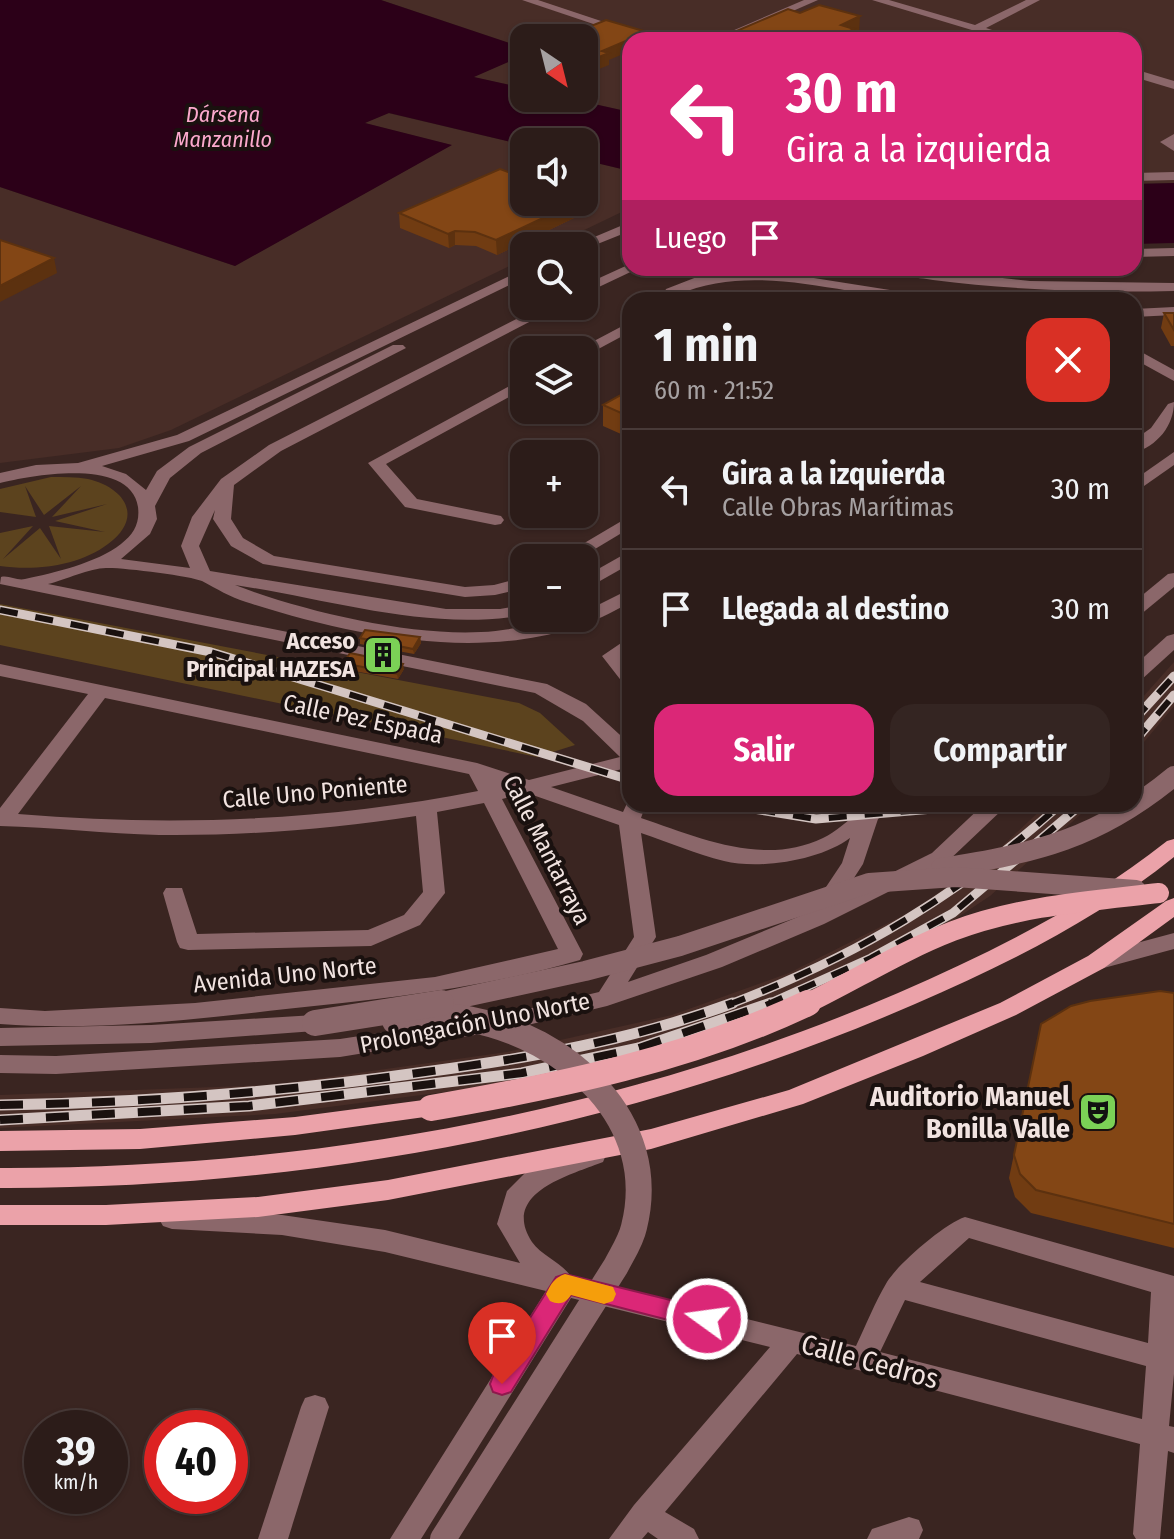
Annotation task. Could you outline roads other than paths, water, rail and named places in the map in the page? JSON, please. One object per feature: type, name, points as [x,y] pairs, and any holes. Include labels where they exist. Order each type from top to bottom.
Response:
[{"type":"main road","points":[[0,1178],[73,1179],[232,1169],[480,1132],[580,1110],[691,1080],[868,1015],[981,966],[1076,913],[1174,846]]},
{"type":"main road","points":[[0,1215],[106,1215],[258,1207],[359,1194],[607,1150],[795,1098],[1008,1009],[1096,962],[1169,897]]},
{"type":"main road","points":[[0,1141],[140,1139],[295,1126],[431,1108],[608,1074],[768,1021],[955,931],[1008,915],[1169,897]]},
{"type":"street","points":[[527,0],[627,32]]},
{"type":"street","points":[[551,8],[571,0]]},
{"type":"street","points":[[736,32],[813,0]]},
{"type":"street","points":[[877,0],[990,32]]},
{"type":"street","points":[[977,28],[1035,0]]},
{"type":"street","points":[[1142,75],[1174,85]]},
{"type":"street","points":[[1174,138],[1166,142],[1174,147]]},
{"type":"street","points":[[1142,177],[1174,176]]},
{"type":"street","points":[[598,239],[622,229]]},
{"type":"street","points":[[598,252],[622,242]]},
{"type":"street","points":[[1142,253],[1174,252]]},
{"type":"street","points":[[1142,259],[1174,258]]},
{"type":"street","points":[[598,284],[622,273]]},
{"type":"street","points":[[671,292],[702,279],[739,276]]},
{"type":"street","points":[[776,276],[877,292]]},
{"type":"street","points":[[945,276],[1061,286],[1174,287]]},
{"type":"street","points":[[78,468],[183,438],[510,280]]},
{"type":"street","points":[[3,580],[40,580],[74,574],[104,562],[125,550],[140,535],[147,520],[147,505],[163,475],[195,450],[278,406],[510,294]]},
{"type":"street","points":[[1142,313],[1174,311]]},
{"type":"street","points":[[526,320],[275,448],[227,483],[201,517],[190,546],[203,574],[241,595],[298,611],[431,635],[469,639],[558,627],[587,618],[622,598]]},
{"type":"street","points":[[598,343],[622,330]]},
{"type":"street","points":[[1142,358],[1174,376]]},
{"type":"street","points":[[495,520],[411,503],[376,463],[510,391]]},
{"type":"street","points":[[1142,442],[1157,431],[1174,407]]},
{"type":"street","points":[[1142,482],[1174,457]]},
{"type":"street","points":[[0,478],[47,468],[78,468],[124,480],[139,491],[147,505]]},
{"type":"street","points":[[227,483],[222,519],[237,542],[269,560],[465,592],[510,586]]},
{"type":"street","points":[[591,544],[622,526]]},
{"type":"street","points":[[598,576],[622,561]]},
{"type":"street","points":[[104,562],[203,574],[414,610],[484,614],[510,611]]},
{"type":"street","points":[[1142,604],[1174,578]]},
{"type":"street","points":[[3,580],[540,688],[568,700],[595,719],[622,750]]},
{"type":"street","points":[[1142,669],[1174,640]]},
{"type":"street","points":[[622,648],[611,656],[622,669]]},
{"type":"street","name":"Calle Pez Espada","points":[[0,670],[477,769],[526,787],[622,811]]},
{"type":"street","points":[[1,819],[101,690]]},
{"type":"street","name":"Calle Uno Poniente","points":[[1,819],[170,829],[305,823],[426,808],[490,796],[622,761]]},
{"type":"street","name":"Calle Mantarraya","points":[[477,769],[572,954]]},
{"type":"street","points":[[1142,802],[1174,776]]},
{"type":"street","points":[[174,893],[188,942],[371,938],[412,920],[434,893],[426,808]]},
{"type":"street","name":"Calle Pez Espada","points":[[632,813],[728,855],[782,856],[830,843],[870,812]]},
{"type":"street","points":[[816,919],[852,864],[873,812]]},
{"type":"street","name":"Prolongación Uno Norte","points":[[0,1064],[56,1065],[340,1048],[511,1021],[607,998],[714,961],[816,919],[939,858],[988,812]]},
{"type":"street","points":[[315,1023],[445,1002],[585,971],[680,946],[895,875],[1013,857],[1075,840],[1130,812]]},
{"type":"street","points":[[607,998],[645,937],[632,813]]},
{"type":"street","points":[[869,883],[955,877],[1169,897]]},
{"type":"street","points":[[1096,962],[1174,941]]},
{"type":"street","name":"Avenida Uno Norte","points":[[0,1016],[45,1019],[195,1011],[435,985],[572,954]]},
{"type":"street","points":[[0,1037],[151,1034],[315,1023],[466,1018],[549,1046],[579,1067],[600,1089],[618,1114],[635,1155],[639,1191],[634,1227],[616,1266],[443,1539]]},
{"type":"street","points":[[405,1539],[565,1284],[524,1252],[510,1224],[516,1198],[535,1179],[607,1150]]},
{"type":"street","name":"Calle Cedros","points":[[106,1215],[312,1230],[385,1241],[792,1341],[1164,1438]]},
{"type":"street","points":[[863,1359],[898,1287],[965,1227],[1169,1286],[1164,1438],[1148,1534]]},
{"type":"street","points":[[898,1287],[1166,1360]]},
{"type":"street","points":[[624,1539],[792,1341]]},
{"type":"street","points":[[273,1539],[315,1407]]},
{"type":"street","points":[[644,1514],[684,1539]]},
{"type":"water","name":"Dársena Manzanillo","points":[[0,0],[381,0],[510,43],[510,61],[474,77],[510,85],[510,112],[598,112],[598,105],[622,110],[622,169],[598,163],[598,128],[510,128],[510,142],[389,113],[365,123],[452,145],[235,266],[0,187]]},
{"type":"water","points":[[1174,183],[1174,243],[1142,244],[1142,184]]},
{"type":"railway","points":[[0,610],[211,652],[622,778]]},
{"type":"railway","points":[[1142,711],[1174,676]]},
{"type":"railway","points":[[1142,733],[1174,695]]},
{"type":"railway","points":[[772,812],[816,819],[898,812]]},
{"type":"railway","points":[[733,1003],[820,966],[904,921],[984,867],[1052,812]]},
{"type":"railway","points":[[769,1004],[871,958],[953,913],[1073,812]]},
{"type":"railway","points":[[0,1105],[213,1095],[425,1072],[581,1046],[733,1003]]},
{"type":"railway","points":[[728,1005],[733,1003]]},
{"type":"railway","points":[[0,1120],[249,1106],[522,1073],[639,1048],[769,1004]]},
{"type":"place","name":"Acceso Principal HAZESA","points":[[383,655]]},
{"type":"place","name":"Auditorio Manuel Bonilla Valle","points":[[1098,1112]]}]
